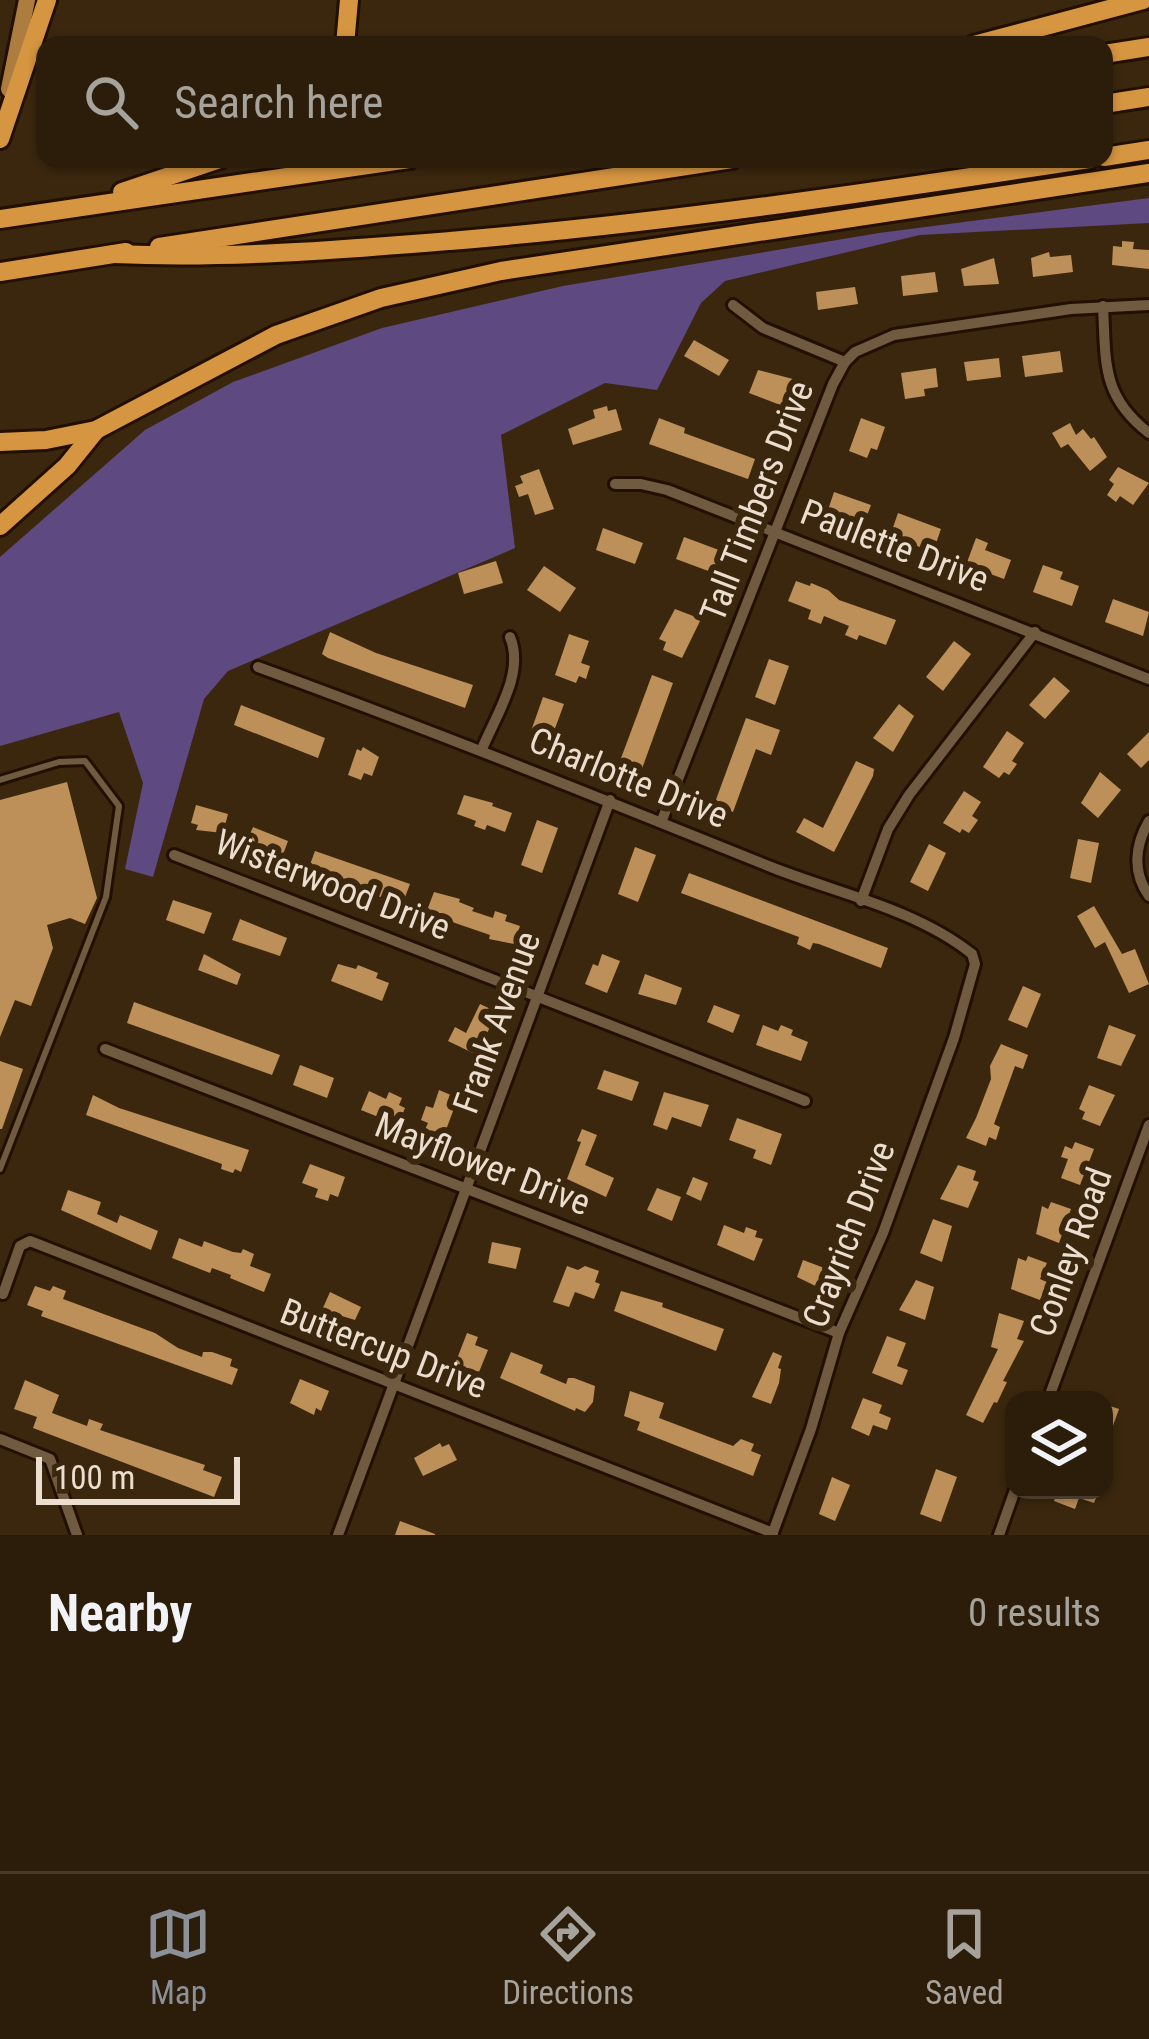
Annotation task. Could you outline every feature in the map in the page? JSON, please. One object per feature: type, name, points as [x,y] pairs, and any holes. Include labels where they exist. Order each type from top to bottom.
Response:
[{"type":"highway","points":[[0,135],[47,0]]},
{"type":"highway","points":[[345,36],[349,0]]},
{"type":"highway","points":[[1008,36],[1143,0]]},
{"type":"highway","points":[[1113,53],[1149,47]]},
{"type":"highway","points":[[1113,103],[1149,97]]},
{"type":"highway","points":[[1113,156],[1149,150]]},
{"type":"highway","points":[[62,211],[193,168]]},
{"type":"highway","points":[[0,219],[349,168]]},
{"type":"highway","points":[[0,272],[673,168]]},
{"type":"highway","points":[[114,254],[311,253],[566,231],[772,207],[1030,168]]},
{"type":"highway","points":[[0,442],[66,438],[97,430],[276,335],[419,288],[1149,173]]},
{"type":"highway","points":[[0,526],[67,466],[97,430]]},
{"type":"main road","points":[[0,135],[27,0]]},
{"type":"street","points":[[734,305],[763,328],[845,362]]},
{"type":"street","name":"Tall Timbers Drive","points":[[662,820],[845,362],[871,343],[894,335],[1102,306],[1149,305]]},
{"type":"street","points":[[1102,306],[1110,390],[1126,415],[1149,433]]},
{"type":"street","name":"Paulette Drive","points":[[615,484],[667,490],[1149,680]]},
{"type":"street","points":[[861,901],[888,829],[909,795],[1035,632]]},
{"type":"street","points":[[482,748],[513,675],[517,655],[510,637]]},
{"type":"street","name":"Charlotte Drive","points":[[258,667],[482,748],[907,918],[972,954]]},
{"type":"street","name":"Frank Avenue","points":[[338,1535],[610,800]]},
{"type":"street","points":[[1149,821],[1137,854],[1143,889],[1149,896]]},
{"type":"street","name":"Wisterwood Drive","points":[[174,855],[805,1101]]},
{"type":"street","name":"Crayrich Drive","points":[[772,1534],[811,1429],[839,1333],[883,1233],[954,1038],[975,964],[972,954]]},
{"type":"street","name":"Mayflower Drive","points":[[105,1049],[839,1333]]},
{"type":"street","name":"Conley Road","points":[[1051,1391],[1149,1125]]},
{"type":"street","name":"Buttercup Drive","points":[[3,1294],[20,1246],[30,1241],[772,1534]]},
{"type":"street","points":[[0,1439],[50,1459],[76,1535]]},
{"type":"street","points":[[999,1535],[1012,1499]]},
{"type":"lane","points":[[0,780],[59,762],[86,761],[119,806],[106,897],[0,1169]]},
{"type":"shaded area","points":[[1149,198],[1149,223],[920,235],[725,281],[701,303],[657,390],[605,383],[501,435],[515,548],[228,671],[204,699],[153,877],[125,869],[143,783],[119,712],[0,746],[0,557],[145,430],[233,382],[382,328],[563,286],[879,233]]},
{"type":"building","points":[[1122,241],[1134,242],[1133,249],[1149,250],[1149,269],[1112,265],[1113,246],[1122,247]]},
{"type":"building","points":[[1049,252],[1050,257],[1071,255],[1073,272],[1033,277],[1031,258]]},
{"type":"building","points":[[994,258],[999,284],[964,286],[961,269]]},
{"type":"building","points":[[935,272],[938,292],[903,296],[901,276]]},
{"type":"building","points":[[855,287],[858,304],[818,310],[816,292]]},
{"type":"building","points":[[694,340],[729,360],[719,376],[684,356]]},
{"type":"building","points":[[1060,351],[1063,372],[1025,377],[1022,356]]},
{"type":"building","points":[[999,358],[1001,377],[967,381],[964,362]]},
{"type":"building","points":[[936,368],[938,387],[924,389],[925,396],[905,399],[901,373]]},
{"type":"building","points":[[758,370],[793,379],[783,406],[749,393]]},
{"type":"building","points":[[607,406],[608,411],[616,409],[622,430],[573,445],[568,429],[595,418],[593,410]]},
{"type":"building","points":[[659,418],[685,428],[684,433],[755,459],[748,479],[649,444]]},
{"type":"building","points":[[861,418],[885,427],[877,450],[871,448],[867,458],[849,451]]},
{"type":"building","points":[[1070,423],[1076,435],[1083,429],[1094,437],[1107,457],[1090,471],[1068,444],[1061,448],[1052,433]]},
{"type":"building","points":[[1118,467],[1149,483],[1133,505],[1120,496],[1116,502],[1107,495],[1114,484],[1109,480]]},
{"type":"building","points":[[539,469],[554,509],[535,515],[528,494],[519,497],[515,486],[523,483],[520,476]]},
{"type":"building","points":[[834,492],[871,505],[863,526],[827,513]]},
{"type":"building","points":[[898,513],[941,529],[933,552],[890,536]]},
{"type":"building","points":[[603,528],[643,543],[635,564],[596,550]]},
{"type":"building","points":[[684,537],[727,553],[719,575],[676,559]]},
{"type":"building","points":[[976,538],[988,543],[985,550],[1011,560],[1004,579],[966,565]]},
{"type":"building","points":[[496,561],[503,583],[464,594],[458,573]]},
{"type":"building","points":[[1043,565],[1063,572],[1060,579],[1079,586],[1072,606],[1033,592]]},
{"type":"building","points":[[544,566],[576,588],[560,612],[527,590]]},
{"type":"building","points":[[796,581],[896,620],[886,645],[845,635],[849,626],[824,616],[821,624],[808,619],[811,610],[788,601]]},
{"type":"building","points":[[1113,599],[1149,612],[1143,636],[1105,622]]},
{"type":"building","points":[[675,609],[701,619],[682,658],[663,650],[666,642],[659,639]]},
{"type":"building","points":[[330,632],[376,653],[473,685],[465,708],[328,658],[322,654]]},
{"type":"building","points":[[569,634],[589,641],[581,663],[590,666],[586,679],[579,676],[576,683],[555,675]]},
{"type":"building","points":[[954,641],[971,654],[943,691],[926,677]]},
{"type":"building","points":[[769,659],[789,666],[775,705],[755,697]]},
{"type":"building","points":[[652,675],[673,683],[639,777],[617,769]]},
{"type":"building","points":[[1054,677],[1070,691],[1045,719],[1029,705]]},
{"type":"building","points":[[543,697],[564,704],[550,742],[530,734]]},
{"type":"building","points":[[899,704],[914,716],[893,752],[873,738]]},
{"type":"building","points":[[241,705],[325,738],[318,758],[234,725]]},
{"type":"building","points":[[746,718],[780,730],[771,755],[756,749],[733,812],[714,805]]},
{"type":"building","points":[[1007,731],[1024,743],[1012,761],[1017,764],[1009,775],[1004,772],[999,778],[983,767]]},
{"type":"building","points":[[1149,732],[1149,760],[1141,768],[1127,754]]},
{"type":"building","points":[[363,747],[379,757],[372,776],[364,773],[361,780],[348,775],[357,749]]},
{"type":"building","points":[[856,761],[874,769],[873,776],[834,852],[796,832],[804,818],[823,828]]},
{"type":"building","points":[[1100,772],[1121,790],[1098,818],[1081,803]]},
{"type":"building","points":[[67,782],[97,898],[85,924],[70,918],[47,925],[53,948],[31,1006],[15,1000],[0,1037],[0,800]]},
{"type":"building","points":[[964,791],[981,802],[972,816],[978,820],[969,833],[943,823]]},
{"type":"building","points":[[464,795],[512,813],[505,832],[474,826],[476,821],[457,814]]},
{"type":"building","points":[[196,805],[228,814],[223,833],[196,830],[198,825],[191,823]]},
{"type":"building","points":[[537,820],[558,828],[542,873],[521,865]]},
{"type":"building","points":[[253,827],[288,841],[281,860],[245,846]]},
{"type":"building","points":[[1078,839],[1099,843],[1091,883],[1070,878]]},
{"type":"building","points":[[929,844],[946,853],[928,891],[910,882]]},
{"type":"building","points":[[635,847],[656,855],[638,902],[618,894]]},
{"type":"building","points":[[315,851],[410,884],[402,905],[308,870]]},
{"type":"building","points":[[689,873],[888,948],[881,968],[819,944],[813,943],[810,950],[797,944],[799,937],[681,893]]},
{"type":"building","points":[[434,892],[460,899],[472,911],[493,918],[495,911],[507,915],[505,921],[520,926],[514,944],[426,913]]},
{"type":"building","points":[[173,900],[212,913],[204,934],[166,920]]},
{"type":"building","points":[[1094,906],[1122,954],[1135,949],[1149,984],[1129,993],[1105,942],[1095,948],[1077,916]]},
{"type":"building","points":[[240,919],[287,938],[280,956],[232,940]]},
{"type":"building","points":[[204,954],[241,974],[237,985],[198,970]]},
{"type":"building","points":[[602,954],[620,961],[607,993],[585,984]]},
{"type":"building","points":[[338,964],[378,973],[376,978],[389,983],[382,1001],[331,981]]},
{"type":"building","points":[[645,974],[682,988],[676,1005],[638,994]]},
{"type":"building","points":[[1023,986],[1041,994],[1027,1028],[1008,1020]]},
{"type":"building","points":[[134,1002],[280,1055],[272,1075],[127,1023]]},
{"type":"building","points":[[480,1004],[497,1012],[477,1055],[448,1041],[455,1027],[466,1033]]},
{"type":"building","points":[[714,1005],[740,1015],[733,1033],[707,1022]]},
{"type":"building","points":[[763,1025],[778,1031],[781,1025],[808,1042],[801,1061],[756,1045]]},
{"type":"building","points":[[1109,1025],[1136,1035],[1121,1066],[1097,1058]]},
{"type":"building","points":[[1001,1044],[1028,1055],[1023,1069],[1015,1066],[994,1124],[1000,1127],[996,1140],[989,1137],[986,1146],[966,1138]]},
{"type":"building","points":[[0,1061],[23,1069],[2,1129],[0,1129]]},
{"type":"building","points":[[300,1065],[334,1078],[327,1098],[293,1085]]},
{"type":"building","points":[[604,1070],[639,1082],[632,1101],[597,1089]]},
{"type":"building","points":[[1089,1085],[1115,1095],[1100,1126],[1082,1119],[1085,1112],[1079,1109]]},
{"type":"building","points":[[439,1090],[458,1098],[441,1143],[422,1136],[428,1123],[421,1120],[426,1106],[433,1108]]},
{"type":"building","points":[[369,1091],[386,1099],[389,1092],[402,1098],[399,1105],[405,1108],[398,1125],[361,1110]]},
{"type":"building","points":[[664,1092],[709,1105],[701,1127],[672,1117],[667,1130],[653,1125]]},
{"type":"building","points":[[93,1095],[119,1108],[249,1150],[241,1172],[221,1169],[222,1164],[86,1115]]},
{"type":"building","points":[[737,1118],[782,1134],[771,1165],[753,1158],[756,1150],[729,1140]]},
{"type":"building","points":[[582,1129],[597,1135],[585,1165],[614,1178],[606,1197],[567,1179]]},
{"type":"building","points":[[1075,1142],[1094,1149],[1080,1185],[1061,1178],[1068,1159],[1061,1157],[1065,1146],[1072,1149]]},
{"type":"building","points":[[310,1164],[345,1177],[338,1197],[330,1194],[328,1201],[315,1197],[318,1189],[302,1183]]},
{"type":"building","points":[[958,1165],[976,1171],[973,1180],[979,1182],[968,1208],[940,1199]]},
{"type":"building","points":[[693,1177],[708,1183],[701,1201],[686,1194]]},
{"type":"building","points":[[657,1188],[681,1197],[672,1221],[647,1210]]},
{"type":"building","points":[[68,1190],[101,1202],[97,1214],[117,1223],[120,1215],[158,1231],[151,1250],[61,1210]]},
{"type":"building","points":[[1051,1202],[1071,1209],[1059,1243],[1036,1234],[1042,1206],[1048,1209]]},
{"type":"building","points":[[933,1219],[952,1226],[942,1262],[920,1253]]},
{"type":"building","points":[[724,1225],[744,1233],[746,1227],[757,1231],[755,1237],[763,1239],[754,1261],[717,1245]]},
{"type":"building","points":[[179,1238],[202,1247],[204,1241],[254,1254],[250,1266],[271,1274],[264,1292],[231,1275],[212,1268],[210,1273],[172,1258]]},
{"type":"building","points":[[492,1242],[521,1248],[516,1269],[488,1263]]},
{"type":"building","points":[[1028,1256],[1047,1263],[1040,1279],[1047,1282],[1040,1300],[1011,1289],[1018,1258],[1026,1261]]},
{"type":"building","points":[[803,1260],[835,1272],[828,1292],[797,1277]]},
{"type":"building","points":[[567,1266],[599,1271],[594,1299],[575,1292],[569,1307],[553,1302]]},
{"type":"building","points":[[916,1280],[934,1287],[925,1320],[899,1310]]},
{"type":"building","points":[[35,1286],[66,1291],[63,1299],[155,1333],[202,1357],[203,1352],[212,1352],[232,1359],[230,1366],[238,1369],[232,1385],[41,1316],[43,1311],[27,1305]]},
{"type":"building","points":[[621,1291],[724,1329],[716,1351],[614,1311]]},
{"type":"building","points":[[330,1292],[361,1307],[355,1320],[322,1310]]},
{"type":"building","points":[[999,1313],[1024,1321],[1017,1339],[1024,1341],[983,1423],[966,1415],[998,1349],[991,1347]]},
{"type":"building","points":[[467,1333],[478,1337],[475,1345],[488,1350],[479,1372],[455,1364]]},
{"type":"building","points":[[887,1336],[906,1343],[897,1366],[908,1370],[902,1385],[872,1373]]},
{"type":"building","points":[[511,1352],[543,1365],[540,1373],[566,1384],[574,1378],[595,1386],[593,1402],[585,1412],[575,1411],[500,1378]]},
{"type":"building","points":[[773,1352],[782,1356],[771,1404],[752,1397]]},
{"type":"building","points":[[300,1379],[329,1391],[321,1411],[316,1408],[314,1415],[290,1403]]},
{"type":"building","points":[[25,1380],[59,1395],[52,1413],[87,1426],[89,1419],[103,1424],[100,1430],[205,1465],[203,1470],[222,1477],[214,1497],[33,1428],[37,1417],[14,1409]]},
{"type":"building","points":[[630,1391],[664,1403],[659,1418],[733,1446],[741,1439],[754,1444],[751,1451],[761,1455],[753,1476],[637,1430],[640,1422],[624,1416]]},
{"type":"building","points":[[863,1398],[882,1405],[879,1413],[891,1418],[887,1430],[873,1425],[869,1436],[851,1428]]},
{"type":"building","points":[[440,1443],[442,1447],[449,1444],[457,1460],[423,1476],[414,1458]]},
{"type":"building","points":[[936,1469],[957,1477],[941,1522],[920,1514]]},
{"type":"building","points":[[832,1477],[850,1485],[835,1521],[819,1514]]},
{"type":"building","points":[[1055,1499],[1079,1499],[1075,1509]]},
{"type":"building","points":[[400,1521],[435,1534],[435,1535],[395,1535]]}]
